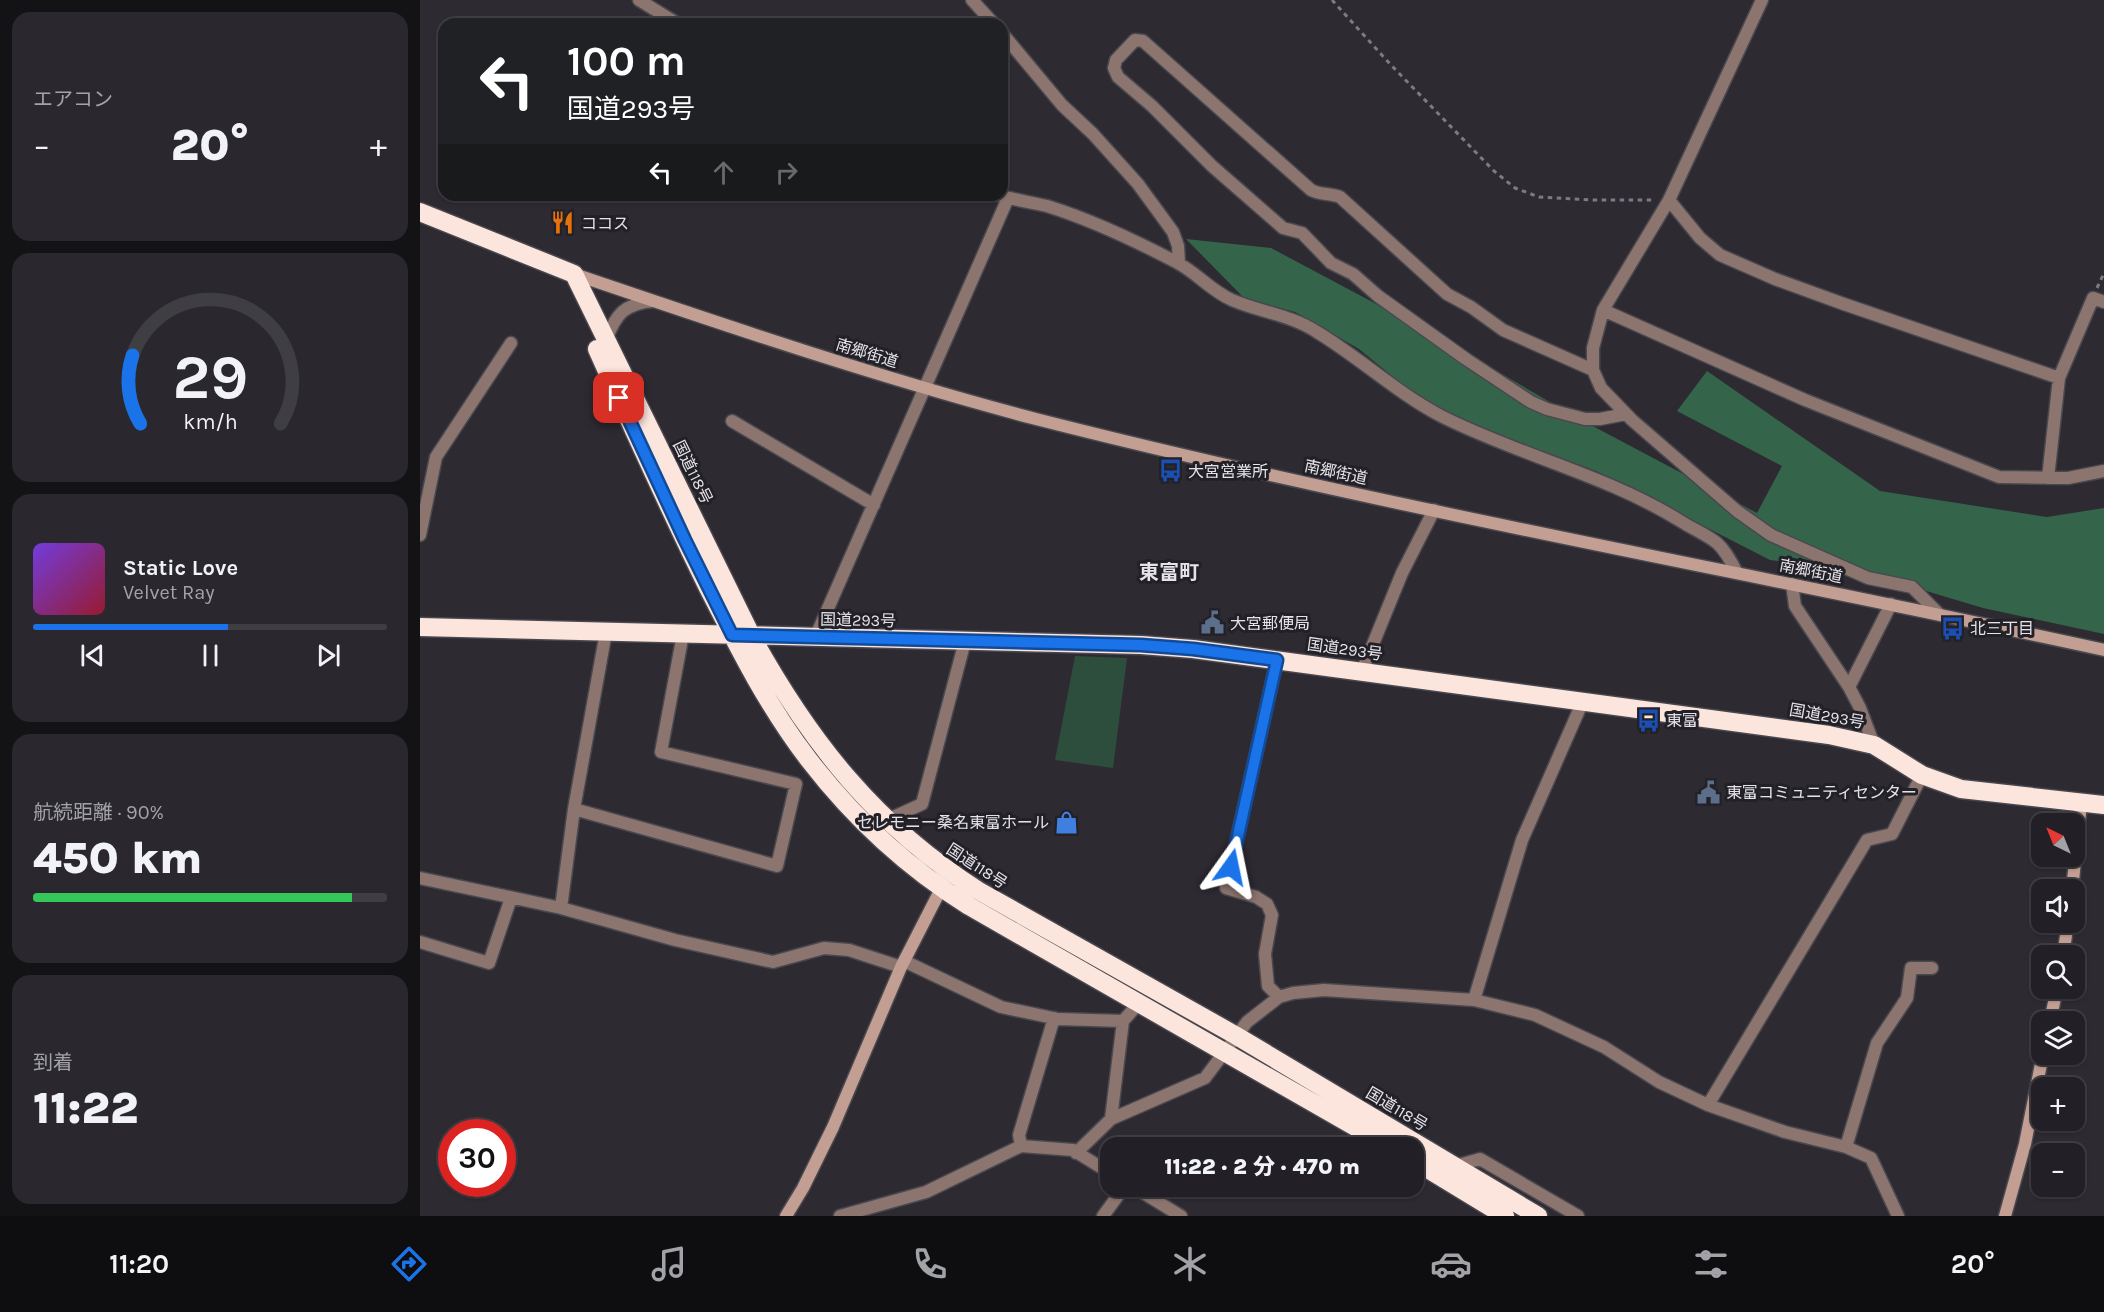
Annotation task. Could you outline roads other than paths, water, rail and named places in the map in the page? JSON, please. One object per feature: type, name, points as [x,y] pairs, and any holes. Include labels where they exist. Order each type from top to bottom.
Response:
[{"type":"highway","points":[[420,212],[574,274]]},
{"type":"highway","name":"国道118号","points":[[574,274],[752,637],[796,712],[823,750],[945,880],[1029,921],[1235,1035],[1538,1216]]},
{"type":"highway","name":"国道118号","points":[[574,274],[574,298],[578,309],[685,540],[762,691],[810,761],[874,831],[1020,936],[1373,1137]]},
{"type":"highway","name":"国道293号","points":[[420,627],[1141,645],[1193,649],[1829,735],[1874,745],[1922,775],[1961,789],[2104,805]]},
{"type":"highway","points":[[1424,1167],[1505,1216]]},
{"type":"street","points":[[639,0],[668,18]]},
{"type":"street","points":[[972,0],[988,18]]},
{"type":"street","points":[[1762,0],[1669,200],[1603,310],[1593,348],[1593,370],[1601,388],[1626,414],[1737,511],[1771,535],[1868,578],[1912,587],[1939,614]]},
{"type":"street","points":[[1008,40],[1062,105],[1093,134],[1138,184],[1173,232],[1178,246],[1179,263]]},
{"type":"street","points":[[1593,370],[1503,330],[1471,307],[1447,294],[1340,197],[1311,190],[1143,41],[1136,40],[1116,60],[1114,68],[1118,77],[1152,106],[1212,166],[1283,228],[1302,233],[1331,263],[1353,274],[1378,296],[1466,359],[1531,402],[1547,409],[1585,419],[1600,419],[1626,414]]},
{"type":"street","points":[[1008,198],[1045,206],[1105,226],[1179,263],[1219,293],[1231,299],[1285,316],[1316,331],[1420,405],[1496,441],[1638,496],[1717,543],[1737,573]]},
{"type":"street","points":[[1669,200],[1700,238],[1720,255],[1775,279],[1841,303],[2059,378]]},
{"type":"street","points":[[815,638],[926,388],[1001,201]]},
{"type":"street","name":"南郷街道","points":[[574,274],[926,388],[1031,418],[1174,453],[1434,510],[2104,650]]},
{"type":"street","points":[[2048,478],[2059,378],[2093,298],[2104,302]]},
{"type":"street","points":[[606,340],[611,326],[623,310],[631,305],[653,301]]},
{"type":"street","points":[[1603,310],[1806,400],[1999,477],[2068,478],[2104,471]]},
{"type":"street","points":[[420,535],[436,457],[511,343]]},
{"type":"street","points":[[732,421],[874,505]]},
{"type":"street","points":[[1362,671],[1402,573],[1434,510]]},
{"type":"street","points":[[1792,584],[1795,606],[1849,687],[1874,745]]},
{"type":"street","points":[[1849,687],[1892,604]]},
{"type":"street","points":[[561,908],[574,809],[606,632]]},
{"type":"street","points":[[574,809],[777,866],[796,784],[661,752],[683,634]]},
{"type":"street","points":[[887,820],[922,804],[965,642]]},
{"type":"street","points":[[1277,660],[1226,888],[1256,897],[1267,904],[1272,915],[1266,954],[1268,986],[1279,997]]},
{"type":"street","points":[[1474,1000],[1522,840],[1583,701]]},
{"type":"street","points":[[1708,1105],[1867,840],[1892,834],[1922,775]]},
{"type":"street","points":[[2073,879],[2081,803]]},
{"type":"street","points":[[420,878],[561,908],[675,940],[773,962],[824,948],[849,950],[902,964],[1001,1007],[1054,1018],[1123,1021]]},
{"type":"street","points":[[786,1216],[803,1188],[833,1127],[902,964],[945,880]]},
{"type":"street","points":[[420,942],[489,963],[511,897]]},
{"type":"street","points":[[1846,1147],[1877,1043],[1907,998],[1911,968],[1932,968]]},
{"type":"street","points":[[1076,1152],[1111,1119],[1205,1078],[1225,1053],[1235,1035],[1247,1022],[1279,997],[1293,993],[1324,990],[1474,1000],[1506,1006],[1535,1015],[1604,1047],[1659,1082],[1708,1105],[1785,1132],[1846,1147],[1871,1158],[1898,1216]]},
{"type":"street","points":[[1111,1119],[1123,1021],[1138,1003]]},
{"type":"street","points":[[1021,1146],[1020,1135],[1054,1018]]},
{"type":"street","points":[[2006,1216],[2025,1144],[2041,1065]]},
{"type":"street","points":[[840,1216],[926,1192],[1021,1146],[1073,1150],[1100,1167]]},
{"type":"street","points":[[1455,1166],[1480,1159],[1578,1216]]},
{"type":"street","points":[[1103,1216],[1117,1197]]},
{"type":"street","points":[[1150,1197],[1181,1216]]},
{"type":"place","name":"ココス","points":[[563,223]]},
{"type":"place","name":"大宮営業所","points":[[1170,471]]},
{"type":"place","name":"大宮郵便局","points":[[1212,623]]},
{"type":"place","name":"北三丁目","points":[[1952,628]]},
{"type":"place","name":"東富","points":[[1648,720]]},
{"type":"place","name":"東富コミュニティセンター","points":[[1708,792]]},
{"type":"place","name":"セレモニー桑名東富ホール","points":[[1067,822]]},
{"type":"district","name":"東富町","points":[[1169,572]]}]
